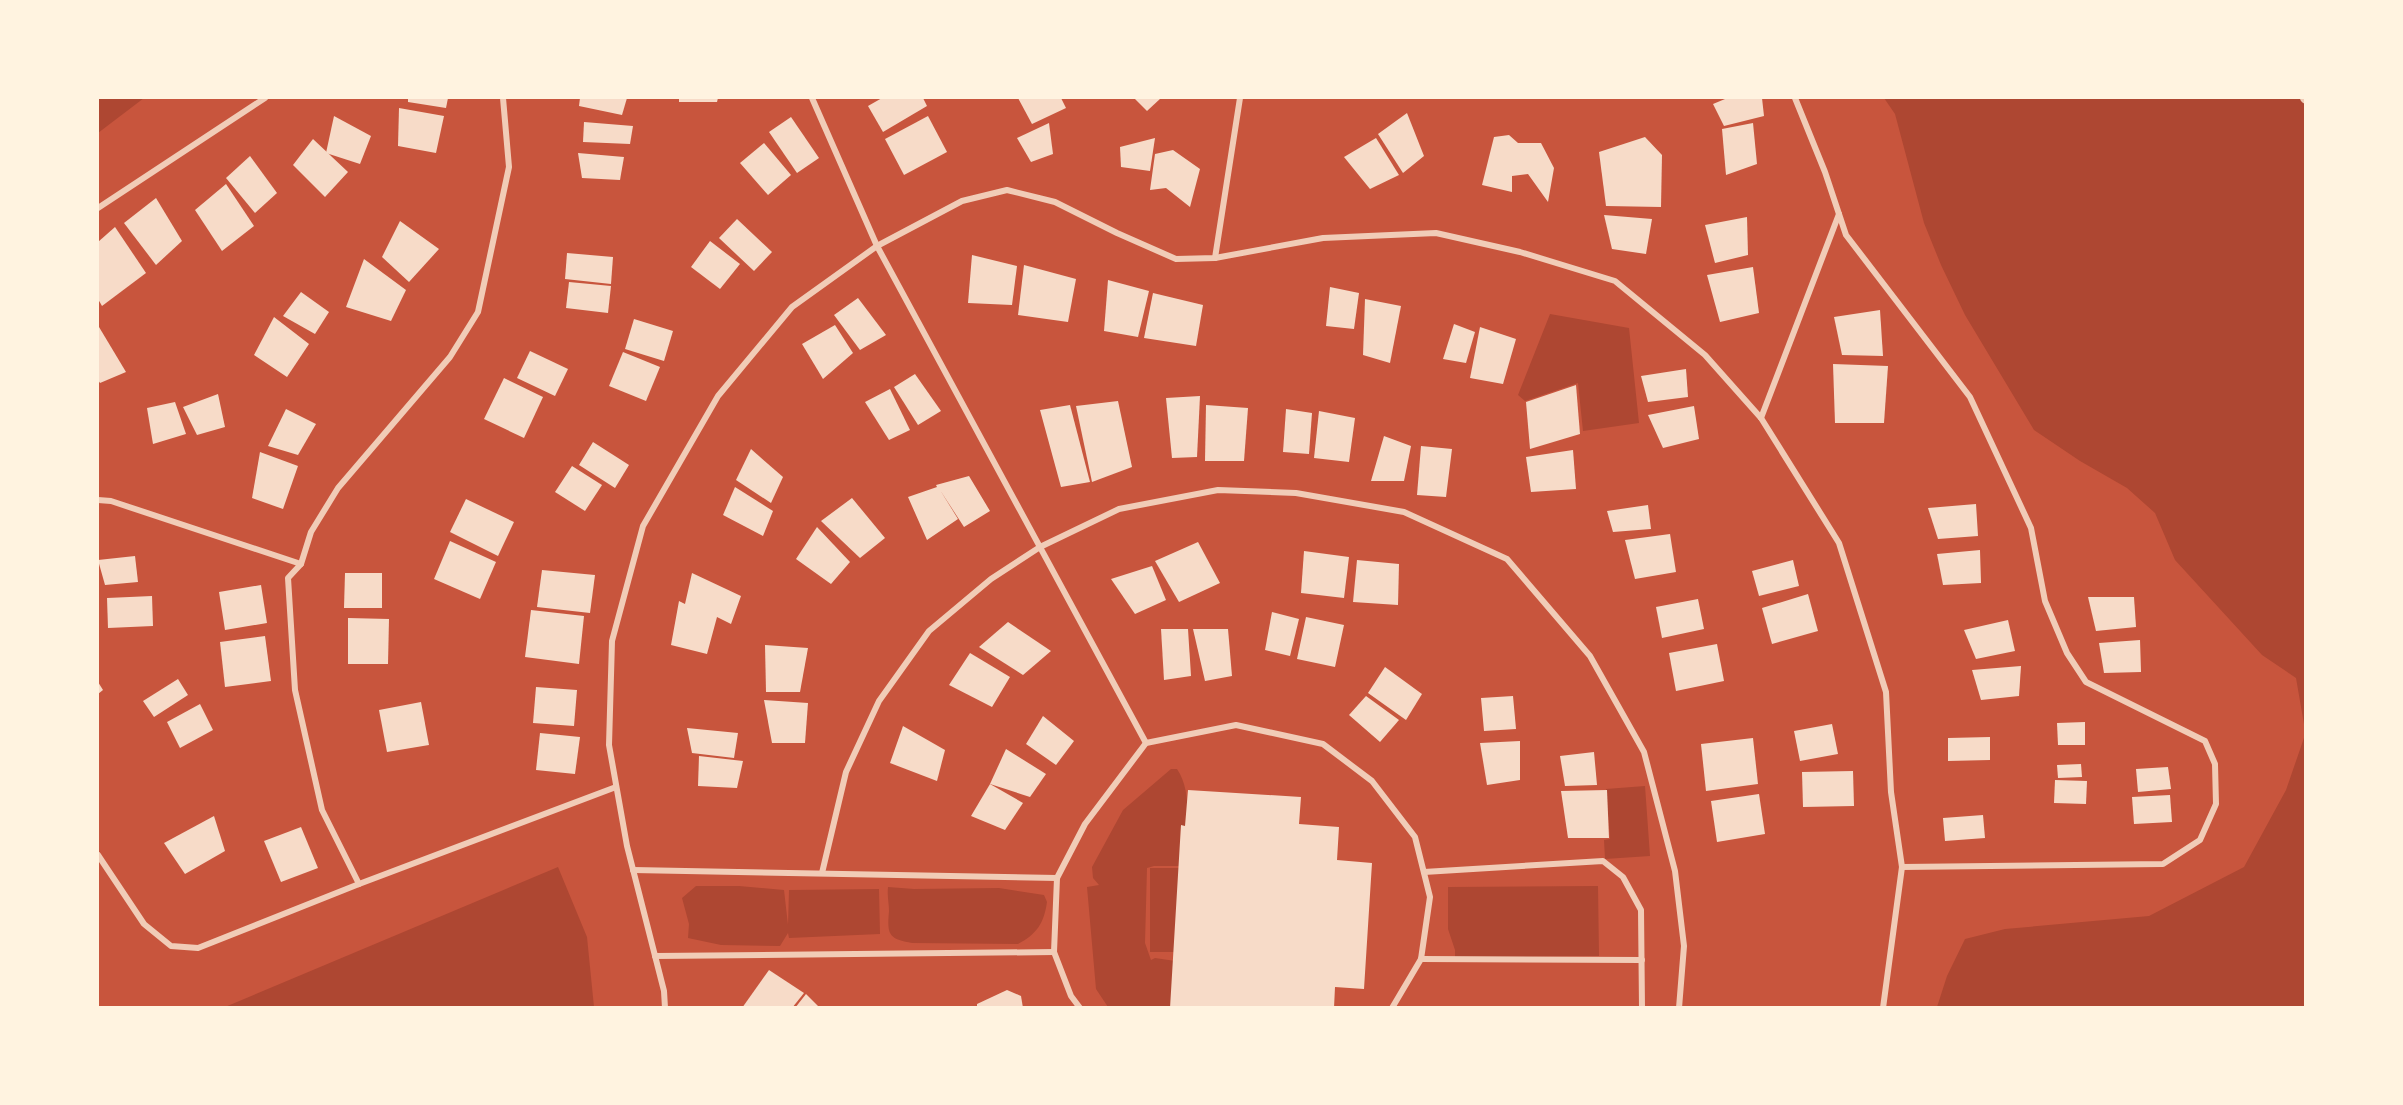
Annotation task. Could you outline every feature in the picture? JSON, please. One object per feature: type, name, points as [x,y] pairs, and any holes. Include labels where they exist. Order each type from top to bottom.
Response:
[{"type":"street","points":[[98,208],[265,98]]},
{"type":"street","points":[[359,884],[322,810],[296,690],[288,578],[301,564],[311,531],[338,488],[450,357],[478,312],[509,167],[503,98]]},
{"type":"street","points":[[812,98],[877,246],[1146,743]]},
{"type":"street","points":[[1215,258],[1240,98]]},
{"type":"street","points":[[1794,98],[1825,172],[1846,235],[1970,397],[2031,528],[2044,601],[2067,653],[2086,682],[2205,741],[2215,764],[2216,804],[2200,840],[2163,864],[1902,867]]},
{"type":"street","points":[[665,1008],[664,991],[633,870],[609,745],[612,641],[643,526],[718,396],[792,307],[877,246],[962,201],[1007,190],[1055,202],[1176,259],[1215,258],[1323,238],[1436,233],[1520,252],[1615,281],[1705,355],[1761,418],[1839,543],[1886,692],[1891,792],[1902,867],[1883,1008]]},
{"type":"street","points":[[1761,418],[1839,214]]},
{"type":"street","points":[[822,873],[846,772],[879,701],[929,631],[992,579],[1040,547],[1119,509],[1218,490],[1296,493],[1404,512],[1507,559],[1590,656],[1644,752],[1676,881],[1684,946],[1679,1008]]},
{"type":"street","points":[[98,500],[111,501],[301,564]]},
{"type":"street","points":[[1080,1008],[1071,996],[1054,952],[1057,878],[1085,824],[1146,743],[1236,725],[1323,744],[1372,781],[1414,837],[1430,897],[1421,959],[1392,1008]]},
{"type":"street","points":[[98,855],[144,924],[171,946],[198,948],[359,884],[616,787]]},
{"type":"street","points":[[1424,872],[1603,861],[1623,877],[1641,910],[1642,1008]]},
{"type":"street","points":[[633,870],[1057,878]]},
{"type":"street","points":[[655,956],[1054,952]]},
{"type":"street","points":[[1421,959],[1642,960]]},
{"type":"shaded area","points":[[98,98],[144,98],[98,133]]},
{"type":"shaded area","points":[[1884,98],[2305,98],[2305,730],[2296,678],[2262,655],[2175,560],[2155,513],[2127,488],[2080,461],[2034,430],[1965,315],[1941,265],[1924,223],[1895,114]]},
{"type":"shaded area","points":[[1550,314],[1629,328],[1639,423],[1583,431],[1578,383],[1525,401],[1518,395]]},
{"type":"shaded area","points":[[2305,735],[2305,1007],[1937,1007],[1947,976],[1965,939],[2005,929],[2149,916],[2244,867],[2286,790]]},
{"type":"shaded area","points":[[1171,769],[1177,769],[1186,790],[1188,816],[1186,866],[1147,868],[1145,943],[1151,960],[1155,958],[1182,962],[1183,1007],[1108,1007],[1096,989],[1087,887],[1099,885],[1093,878],[1092,867],[1123,810]]},
{"type":"shaded area","points":[[1645,786],[1650,856],[1605,859],[1604,840],[1610,839],[1606,789]]},
{"type":"shaded area","points":[[558,867],[587,937],[594,1007],[225,1007]]},
{"type":"shaded area","points":[[1150,868],[1183,868],[1184,952],[1150,952]]},
{"type":"shaded area","points":[[696,886],[739,886],[784,890],[788,925],[789,890],[879,889],[880,934],[789,938],[788,933],[780,946],[721,945],[688,938],[689,924],[682,898]]},
{"type":"shaded area","points":[[1598,886],[1599,956],[1455,958],[1455,950],[1448,929],[1448,887]]},
{"type":"shaded area","points":[[888,887],[999,888],[1044,895],[1047,902],[1044,916],[1038,927],[1018,944],[912,943],[898,940],[889,930]]},
{"type":"building","points":[[408,98],[448,98],[446,108],[408,102]]},
{"type":"building","points":[[580,98],[627,98],[622,115],[579,106]]},
{"type":"building","points":[[679,98],[718,98],[717,102],[679,102]]},
{"type":"building","points":[[882,98],[923,98],[927,106],[883,132],[868,106]]},
{"type":"building","points":[[1018,98],[1061,98],[1066,108],[1032,124]]},
{"type":"building","points":[[1134,98],[1161,98],[1147,111]]},
{"type":"building","points":[[1725,98],[1762,98],[1764,116],[1724,126],[1713,104]]},
{"type":"building","points":[[399,108],[444,116],[436,153],[398,146]]},
{"type":"building","points":[[1407,113],[1424,156],[1403,173],[1378,134]]},
{"type":"building","points":[[334,116],[371,136],[360,164],[326,153]]},
{"type":"building","points":[[928,116],[947,152],[904,175],[885,139]]},
{"type":"building","points":[[791,117],[819,158],[797,173],[769,132]]},
{"type":"building","points":[[584,122],[633,126],[630,144],[583,142]]},
{"type":"building","points":[[1049,123],[1053,154],[1031,162],[1017,138]]},
{"type":"building","points":[[1753,123],[1757,164],[1726,175],[1722,129]]},
{"type":"building","points":[[1509,135],[1518,143],[1541,143],[1554,168],[1548,202],[1528,174],[1512,176],[1512,192],[1482,185],[1494,137]]},
{"type":"building","points":[[1645,137],[1662,155],[1661,207],[1606,206],[1599,152]]},
{"type":"building","points":[[1155,138],[1150,171],[1121,167],[1120,147]]},
{"type":"building","points":[[1376,138],[1399,175],[1370,189],[1344,157]]},
{"type":"building","points":[[313,139],[348,172],[325,197],[293,165]]},
{"type":"building","points":[[764,143],[791,175],[768,195],[740,163]]},
{"type":"building","points":[[1173,150],[1200,169],[1190,207],[1166,188],[1150,190],[1155,154]]},
{"type":"building","points":[[578,153],[624,157],[620,180],[582,178]]},
{"type":"building","points":[[250,156],[277,193],[255,213],[226,178]]},
{"type":"building","points":[[226,184],[254,226],[222,251],[195,210]]},
{"type":"building","points":[[156,198],[182,241],[156,265],[124,223]]},
{"type":"building","points":[[1604,215],[1652,219],[1646,254],[1612,249]]},
{"type":"building","points":[[1747,217],[1748,255],[1715,263],[1705,225]]},
{"type":"building","points":[[737,219],[772,252],[754,271],[719,238]]},
{"type":"building","points":[[400,221],[439,249],[409,282],[382,257]]},
{"type":"building","points":[[115,227],[146,273],[102,306],[98,299],[98,242]]},
{"type":"building","points":[[710,241],[740,264],[720,289],[691,267]]},
{"type":"building","points":[[567,253],[613,257],[611,284],[565,279]]},
{"type":"building","points":[[972,255],[1017,266],[1012,305],[968,303]]},
{"type":"building","points":[[364,259],[406,290],[391,321],[346,307]]},
{"type":"building","points":[[1024,265],[1076,279],[1068,322],[1018,315]]},
{"type":"building","points":[[1753,267],[1759,313],[1720,322],[1707,275]]},
{"type":"building","points":[[1108,280],[1149,291],[1138,337],[1104,331]]},
{"type":"building","points":[[569,282],[611,286],[608,313],[566,308]]},
{"type":"building","points":[[1330,287],[1359,293],[1354,329],[1326,326]]},
{"type":"building","points":[[301,292],[329,312],[315,334],[283,316]]},
{"type":"building","points":[[1153,293],[1203,305],[1196,346],[1144,338]]},
{"type":"building","points":[[858,298],[886,335],[860,350],[834,315]]},
{"type":"building","points":[[1365,299],[1401,306],[1390,363],[1363,355]]},
{"type":"building","points":[[1880,310],[1883,356],[1842,355],[1834,317]]},
{"type":"building","points":[[274,317],[309,344],[287,377],[254,355]]},
{"type":"building","points":[[634,319],[673,331],[664,361],[625,349]]},
{"type":"building","points":[[1454,324],[1475,332],[1466,363],[1443,359]]},
{"type":"building","points":[[835,325],[853,353],[823,379],[802,344]]},
{"type":"building","points":[[99,327],[126,372],[100,383],[98,380]]},
{"type":"building","points":[[1480,327],[1516,339],[1503,384],[1470,378]]},
{"type":"building","points":[[530,351],[568,369],[555,396],[517,378]]},
{"type":"building","points":[[623,352],[660,367],[646,401],[609,386]]},
{"type":"building","points":[[1833,364],[1888,366],[1884,423],[1835,423]]},
{"type":"building","points":[[1686,369],[1688,397],[1648,402],[1641,376]]},
{"type":"building","points":[[915,374],[941,411],[918,425],[894,387]]},
{"type":"building","points":[[504,378],[543,397],[524,438],[484,419]]},
{"type":"building","points":[[1576,385],[1580,434],[1530,449],[1526,402]]},
{"type":"building","points":[[890,389],[910,430],[889,440],[865,402]]},
{"type":"building","points":[[218,394],[225,427],[197,435],[183,407]]},
{"type":"building","points":[[1200,396],[1197,457],[1172,458],[1166,398]]},
{"type":"building","points":[[1118,401],[1132,467],[1092,482],[1076,406]]},
{"type":"building","points":[[175,402],[186,434],[153,444],[147,408]]},
{"type":"building","points":[[1070,405],[1090,482],[1061,487],[1040,410]]},
{"type":"building","points":[[1206,405],[1248,408],[1244,461],[1205,461]]},
{"type":"building","points":[[1694,406],[1699,439],[1663,448],[1648,415]]},
{"type":"building","points":[[286,409],[316,424],[298,455],[268,446]]},
{"type":"building","points":[[1286,409],[1312,413],[1309,454],[1283,452]]},
{"type":"building","points":[[1319,411],[1355,418],[1349,462],[1314,458]]},
{"type":"building","points":[[1384,436],[1411,446],[1404,481],[1371,481]]},
{"type":"building","points":[[593,442],[629,465],[615,488],[579,465]]},
{"type":"building","points":[[1421,446],[1452,449],[1446,497],[1417,495]]},
{"type":"building","points":[[751,449],[783,477],[771,503],[736,480]]},
{"type":"building","points":[[1573,450],[1576,489],[1531,492],[1526,457]]},
{"type":"building","points":[[260,452],[298,466],[283,509],[252,498]]},
{"type":"building","points":[[572,466],[602,485],[585,511],[555,492]]},
{"type":"building","points":[[969,476],[990,511],[964,527],[940,490],[958,519],[927,540],[908,497],[937,487],[936,485]]},
{"type":"building","points":[[735,487],[773,511],[763,536],[723,515]]},
{"type":"building","points":[[852,498],[885,538],[860,558],[821,521]]},
{"type":"building","points":[[466,499],[514,522],[498,556],[450,532]]},
{"type":"building","points":[[1976,504],[1978,536],[1938,539],[1928,508]]},
{"type":"building","points":[[1648,505],[1651,529],[1613,532],[1607,511]]},
{"type":"building","points":[[817,527],[850,562],[831,584],[796,559]]},
{"type":"building","points":[[1670,534],[1676,572],[1635,579],[1625,540]]},
{"type":"building","points":[[450,541],[496,562],[480,599],[434,579]]},
{"type":"building","points":[[1198,542],[1220,583],[1179,602],[1155,561]]},
{"type":"building","points":[[1980,550],[1981,583],[1943,585],[1937,554]]},
{"type":"building","points":[[1304,551],[1349,557],[1344,598],[1301,593]]},
{"type":"building","points":[[135,556],[138,582],[105,585],[98,560]]},
{"type":"building","points":[[1357,560],[1399,564],[1398,605],[1353,602]]},
{"type":"building","points":[[1793,560],[1799,586],[1759,596],[1752,571]]},
{"type":"building","points":[[1152,566],[1166,600],[1135,614],[1111,579]]},
{"type":"building","points":[[542,570],[595,575],[590,613],[537,607]]},
{"type":"building","points":[[345,573],[382,573],[382,608],[344,608]]},
{"type":"building","points":[[692,573],[741,596],[731,624],[717,617],[707,654],[671,645],[679,601],[685,604]]},
{"type":"building","points":[[261,585],[267,623],[225,630],[219,592]]},
{"type":"building","points":[[1808,594],[1818,631],[1772,644],[1762,608]]},
{"type":"building","points":[[152,596],[153,626],[108,628],[107,598]]},
{"type":"building","points":[[2088,597],[2134,597],[2136,627],[2096,631]]},
{"type":"building","points":[[1698,599],[1704,629],[1662,638],[1656,607]]},
{"type":"building","points":[[531,610],[584,616],[579,664],[525,657]]},
{"type":"building","points":[[1272,612],[1299,619],[1290,656],[1265,650]]},
{"type":"building","points":[[1306,617],[1344,625],[1335,667],[1297,659]]},
{"type":"building","points":[[348,618],[389,619],[388,664],[348,664]]},
{"type":"building","points":[[2008,620],[2015,651],[1976,659],[1964,630]]},
{"type":"building","points":[[1008,622],[1051,651],[1023,675],[979,647]]},
{"type":"building","points":[[1161,629],[1188,629],[1191,676],[1164,680]]},
{"type":"building","points":[[1193,629],[1228,629],[1232,676],[1205,681]]},
{"type":"building","points":[[265,636],[271,681],[225,687],[220,642]]},
{"type":"building","points":[[2140,640],[2141,672],[2104,673],[2099,643]]},
{"type":"building","points":[[1717,644],[1724,681],[1676,691],[1669,653]]},
{"type":"building","points":[[765,645],[808,648],[800,692],[766,692]]},
{"type":"building","points":[[970,653],[1010,677],[992,707],[949,685]]},
{"type":"building","points":[[2021,666],[2019,696],[1981,700],[1972,670]]},
{"type":"building","points":[[1385,667],[1422,694],[1406,720],[1368,693]]},
{"type":"building","points":[[178,679],[188,695],[154,717],[143,701]]},
{"type":"building","points":[[98,682],[103,690],[98,694]]},
{"type":"building","points":[[536,687],[577,690],[574,726],[533,723]]},
{"type":"building","points":[[1366,696],[1399,720],[1380,742],[1349,715]]},
{"type":"building","points":[[1513,696],[1516,729],[1484,731],[1481,698]]},
{"type":"building","points":[[764,700],[808,703],[805,743],[772,743]]},
{"type":"building","points":[[421,702],[429,745],[387,752],[379,710]]},
{"type":"building","points":[[200,704],[213,730],[180,748],[167,722]]},
{"type":"building","points":[[1043,716],[1074,741],[1056,765],[1026,744]]},
{"type":"building","points":[[2085,722],[2085,745],[2058,745],[2057,723]]},
{"type":"building","points":[[1832,724],[1838,754],[1800,761],[1794,731]]},
{"type":"building","points":[[903,726],[945,750],[937,781],[890,763]]},
{"type":"building","points":[[687,728],[738,733],[734,758],[692,753]]},
{"type":"building","points":[[540,733],[580,737],[575,774],[536,770]]},
{"type":"building","points":[[1990,737],[1990,760],[1948,761],[1948,738]]},
{"type":"building","points":[[1753,738],[1758,784],[1706,791],[1701,744]]},
{"type":"building","points":[[1520,741],[1520,780],[1487,785],[1480,743]]},
{"type":"building","points":[[1006,749],[1046,774],[1030,797],[990,784]]},
{"type":"building","points":[[1594,752],[1597,785],[1565,786],[1560,756]]},
{"type":"building","points":[[699,756],[743,761],[737,788],[698,786]]},
{"type":"building","points":[[2081,764],[2082,777],[2058,778],[2057,765]]},
{"type":"building","points":[[2168,767],[2171,789],[2138,792],[2136,769]]},
{"type":"building","points":[[1853,771],[1854,806],[1803,807],[1802,772]]},
{"type":"building","points":[[2055,780],[2087,781],[2086,804],[2054,803]]},
{"type":"building","points":[[990,784],[1023,803],[1005,830],[971,816]]},
{"type":"building","points":[[1188,790],[1301,797],[1299,824],[1339,827],[1337,860],[1372,863],[1364,989],[1335,987],[1334,1008],[1170,1008],[1181,825],[1185,826]]},
{"type":"building","points":[[1607,790],[1609,838],[1568,838],[1561,791]]},
{"type":"building","points":[[1759,794],[1765,834],[1717,842],[1711,801]]},
{"type":"building","points":[[2170,795],[2172,822],[2134,824],[2132,797]]},
{"type":"building","points":[[1983,815],[1985,838],[1945,841],[1943,818]]},
{"type":"building","points":[[214,816],[225,851],[185,874],[164,843]]},
{"type":"building","points":[[301,827],[318,868],[281,882],[264,841]]},
{"type":"building","points":[[769,970],[804,993],[792,1008],[742,1008]]},
{"type":"building","points":[[1007,990],[1021,996],[1023,1008],[977,1008],[977,1004]]},
{"type":"building","points":[[806,994],[820,1008],[795,1008]]}]
